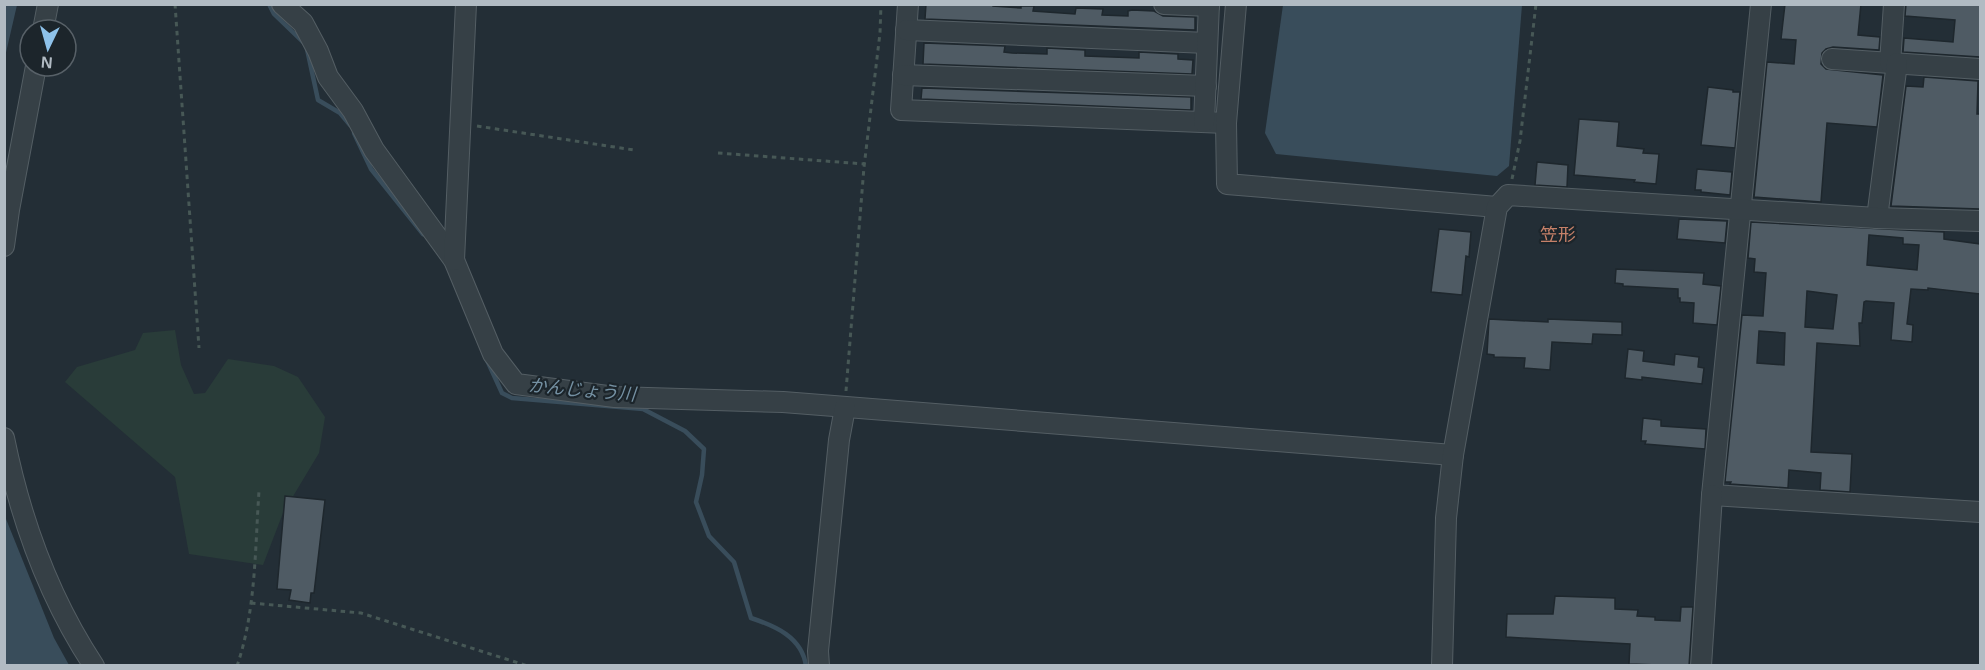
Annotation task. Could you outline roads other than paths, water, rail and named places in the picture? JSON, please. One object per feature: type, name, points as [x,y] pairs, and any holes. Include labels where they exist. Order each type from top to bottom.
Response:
[{"type":"street","points":[[282,4],[303,23],[318,51],[328,77],[352,111],[374,150],[454,260],[493,354],[516,384],[615,398],[783,402],[1453,455]]},
{"type":"street","points":[[454,260],[466,4]]},
{"type":"street","points":[[908,4],[901,110],[1226,123]]},
{"type":"street","points":[[1164,4],[1209,5],[1204,122]]},
{"type":"street","points":[[1236,4],[1226,123],[1227,184],[1503,201],[1739,209],[1877,218],[1980,221]]},
{"type":"street","points":[[1701,666],[1712,495],[1761,4]]},
{"type":"street","points":[[1877,218],[1894,63],[1894,4]]},
{"type":"street","points":[[906,30],[1207,43]]},
{"type":"street","points":[[1832,59],[1980,69]]},
{"type":"street","points":[[903,75],[1206,86]]},
{"type":"street","points":[[4,246],[34,78]]},
{"type":"street","points":[[1442,666],[1446,518],[1453,455],[1503,201]]},
{"type":"street","points":[[819,666],[820,627],[839,440],[845,408]]},
{"type":"street","points":[[4,438],[31,533],[48,577],[72,632],[94,666]]},
{"type":"street","points":[[1712,495],[1980,512]]},
{"type":"water","points":[[4,5],[17,5],[5,57]]},
{"type":"water","points":[[1283,5],[1522,5],[1509,166],[1497,176],[1276,154],[1265,133]]},
{"type":"water","points":[[4,514],[54,638],[69,665],[5,665]]},
{"type":"waterway","name":"かんじょう川","points":[[269,4],[274,14],[303,42]]},
{"type":"waterway","name":"かんじょう川","points":[[307,49],[318,100],[340,113],[350,125]]},
{"type":"waterway","name":"かんじょう川","points":[[354,133],[371,169],[423,234]]},
{"type":"waterway","name":"かんじょう川","points":[[486,358],[502,393],[512,398],[643,409],[685,431],[704,449],[702,475],[696,502],[709,536],[734,562],[751,618],[778,629],[793,640],[799,647],[806,666]]},
{"type":"district","name":"笠形","points":[[1558,235]]}]
